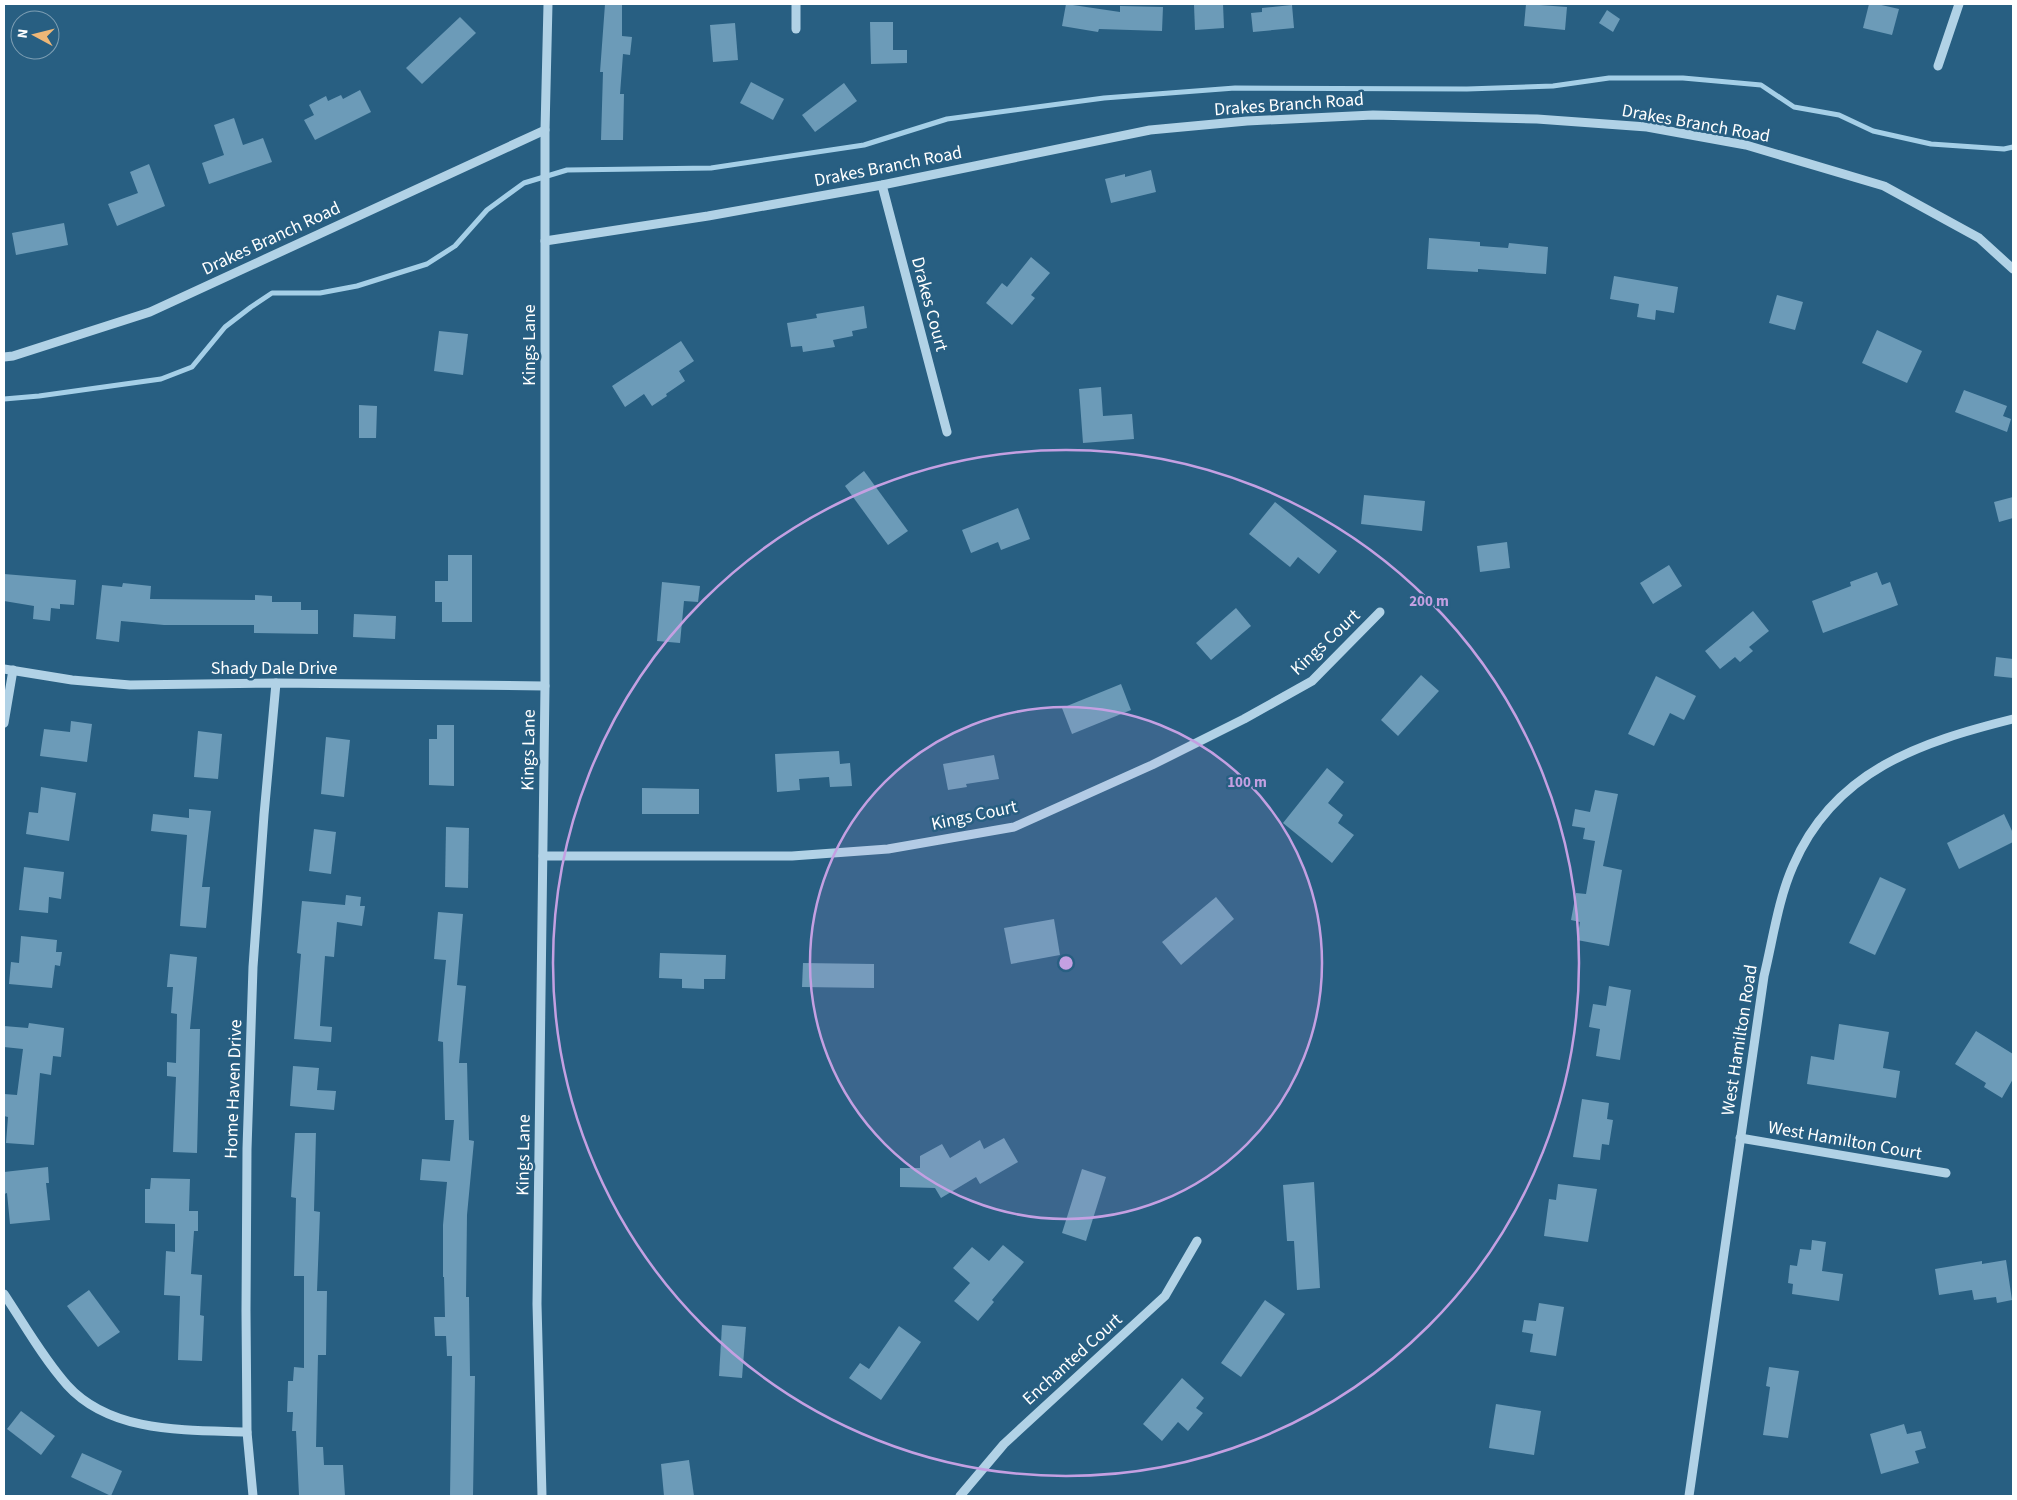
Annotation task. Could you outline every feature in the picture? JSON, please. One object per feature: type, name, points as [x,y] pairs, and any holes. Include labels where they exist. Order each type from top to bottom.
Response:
[{"type":"street","name":"Kings Lane","points":[[542,1496],[537,1304],[545,686],[545,130],[548,4]]},
{"type":"street","points":[[796,4],[796,29]]},
{"type":"street","points":[[1938,66],[1958,4]]},
{"type":"street","name":"Drakes Branch Road","points":[[545,241],[708,216],[882,185],[1150,130],[1247,121],[1373,115],[1537,120],[1647,127],[1746,145],[1884,186],[1979,238],[2013,269]]},
{"type":"street","name":"Drakes Branch Road","points":[[4,357],[13,356],[150,312],[545,130]]},
{"type":"street","name":"Drakes Court","points":[[882,185],[947,432]]},
{"type":"street","name":"Kings Court","points":[[543,856],[792,856],[888,849],[1014,827],[1152,765],[1244,719],[1312,681],[1380,612]]},
{"type":"street","points":[[4,723],[8,670]]},
{"type":"street","name":"Shady Dale Drive","points":[[8,670],[79,681],[130,685],[276,683],[545,686]]},
{"type":"street","name":"Home Haven Drive","points":[[253,1496],[247,1432],[247,1187],[253,976],[264,816],[276,683]]},
{"type":"street","name":"West Hamilton Road","points":[[1691,1496],[1764,976],[1777,917],[1793,865],[1818,821],[1855,783],[1898,756],[1957,733],[2013,719]]},
{"type":"street","name":"West Hamilton Court","points":[[1740,1138],[1946,1173]]},
{"type":"street","name":"Enchanted Court","points":[[960,1496],[1004,1444],[1165,1296],[1197,1241]]},
{"type":"street","points":[[4,1294],[45,1356],[68,1386],[104,1412],[146,1426],[247,1432]]},
{"type":"building","points":[[605,4],[622,4],[622,36],[632,37],[630,55],[623,54],[620,94],[624,94],[623,140],[601,140],[603,72],[600,72]]},
{"type":"building","points":[[1066,4],[1120,12],[1120,6],[1163,7],[1162,31],[1099,29],[1098,32],[1062,26]]},
{"type":"building","points":[[1223,4],[1224,28],[1195,30],[1194,5]]},
{"type":"building","points":[[1526,4],[1567,7],[1565,30],[1524,26]]},
{"type":"building","points":[[1869,4],[1899,9],[1892,35],[1863,28]]},
{"type":"building","points":[[1292,5],[1294,28],[1253,32],[1251,13],[1262,12],[1262,8]]},
{"type":"building","points":[[1607,10],[1620,19],[1613,32],[1599,23]]},
{"type":"building","points":[[460,17],[476,33],[422,84],[406,68]]},
{"type":"building","points":[[870,22],[893,22],[893,50],[907,50],[907,63],[871,64]]},
{"type":"building","points":[[735,23],[738,60],[713,62],[710,25]]},
{"type":"building","points":[[751,82],[784,99],[773,120],[740,103]]},
{"type":"building","points":[[844,83],[857,101],[815,132],[802,115]]},
{"type":"building","points":[[360,90],[371,112],[315,140],[304,120],[314,115],[309,105],[326,96],[328,101],[341,95],[343,99]]},
{"type":"building","points":[[234,118],[243,145],[263,138],[272,162],[209,184],[202,163],[224,155],[214,125]]},
{"type":"building","points":[[149,164],[165,206],[117,226],[108,204],[138,193],[130,172]]},
{"type":"building","points":[[1151,170],[1156,192],[1111,203],[1105,179],[1125,174],[1125,177]]},
{"type":"building","points":[[64,223],[68,245],[16,255],[12,233]]},
{"type":"building","points":[[1429,238],[1480,242],[1480,246],[1508,248],[1509,243],[1548,247],[1546,274],[1478,269],[1478,272],[1427,269]]},
{"type":"building","points":[[1031,257],[1050,273],[1031,295],[1035,298],[1012,325],[986,303],[1002,283],[1007,287]]},
{"type":"building","points":[[1614,276],[1678,287],[1674,313],[1656,310],[1655,320],[1637,317],[1639,304],[1610,299]]},
{"type":"building","points":[[1777,295],[1803,302],[1795,330],[1769,323]]},
{"type":"building","points":[[864,306],[867,328],[852,331],[853,336],[833,340],[835,347],[803,352],[802,346],[791,347],[787,323],[817,318],[816,314]]},
{"type":"building","points":[[1877,330],[1922,351],[1907,383],[1862,363]]},
{"type":"building","points":[[439,331],[468,334],[463,375],[434,371]]},
{"type":"building","points":[[681,341],[694,361],[679,371],[685,381],[652,406],[644,394],[625,407],[612,386]]},
{"type":"building","points":[[1101,387],[1103,416],[1132,414],[1134,439],[1083,443],[1079,389]]},
{"type":"building","points":[[1964,390],[2007,406],[2003,416],[2011,419],[2007,432],[1955,412]]},
{"type":"building","points":[[359,405],[377,406],[376,438],[359,438]]},
{"type":"building","points":[[864,471],[908,531],[888,545],[845,486]]},
{"type":"building","points":[[1364,495],[1425,501],[1422,531],[1361,524]]},
{"type":"building","points":[[2013,497],[2013,518],[1999,522],[1994,502]]},
{"type":"building","points":[[1275,502],[1337,551],[1319,574],[1298,557],[1290,567],[1249,534]]},
{"type":"building","points":[[1018,508],[1030,539],[1001,550],[998,542],[971,553],[962,530]]},
{"type":"building","points":[[1507,542],[1510,568],[1480,572],[1477,546]]},
{"type":"building","points":[[448,555],[472,555],[472,622],[442,622],[442,602],[435,602],[435,581],[448,581]]},
{"type":"building","points":[[1669,565],[1682,586],[1653,604],[1640,583]]},
{"type":"building","points":[[1877,572],[1882,585],[1890,582],[1898,605],[1823,633],[1812,601],[1851,586],[1850,582]]},
{"type":"building","points":[[4,574],[76,580],[74,605],[60,604],[60,609],[51,608],[50,621],[33,619],[34,606],[4,601]]},
{"type":"building","points":[[662,582],[700,586],[698,602],[684,601],[680,643],[657,641]]},
{"type":"building","points":[[123,583],[151,586],[150,599],[255,600],[255,595],[272,596],[272,602],[301,602],[301,610],[318,610],[318,634],[254,633],[254,625],[164,625],[121,621],[119,642],[96,639],[102,585],[122,587]]},
{"type":"building","points":[[1236,608],[1251,626],[1211,660],[1196,643]]},
{"type":"building","points":[[1753,611],[1769,631],[1749,647],[1753,651],[1740,662],[1735,657],[1720,669],[1705,651]]},
{"type":"building","points":[[354,614],[396,616],[395,639],[353,637]]},
{"type":"building","points":[[1996,657],[2013,659],[2013,678],[1994,676]]},
{"type":"building","points":[[1421,675],[1439,691],[1398,736],[1381,720]]},
{"type":"building","points":[[1656,676],[1696,696],[1684,720],[1670,713],[1654,746],[1628,734]]},
{"type":"building","points":[[1121,684],[1131,710],[1072,734],[1062,708]]},
{"type":"building","points":[[71,721],[92,724],[87,762],[40,756],[44,729],[70,732]]},
{"type":"building","points":[[437,725],[454,725],[454,786],[429,785],[429,739],[437,739]]},
{"type":"building","points":[[198,731],[222,734],[218,779],[194,777]]},
{"type":"building","points":[[326,737],[350,740],[344,797],[321,794]]},
{"type":"building","points":[[839,751],[840,764],[850,763],[852,786],[830,787],[829,777],[799,779],[800,790],[777,792],[775,754]]},
{"type":"building","points":[[994,755],[999,779],[966,784],[967,787],[948,790],[943,764]]},
{"type":"building","points":[[1327,768],[1344,782],[1328,803],[1343,815],[1338,823],[1354,835],[1332,863],[1283,823]]},
{"type":"building","points":[[41,787],[76,793],[69,841],[26,834],[29,812],[38,813]]},
{"type":"building","points":[[642,788],[699,789],[699,814],[642,814]]},
{"type":"building","points":[[1595,790],[1618,794],[1603,866],[1622,870],[1609,946],[1577,940],[1580,922],[1571,920],[1576,893],[1586,894],[1595,841],[1583,839],[1585,828],[1572,826],[1575,809],[1590,812]]},
{"type":"building","points":[[189,809],[211,811],[202,887],[210,887],[206,928],[180,926],[187,835],[151,831],[153,814],[189,818]]},
{"type":"building","points":[[2004,814],[2013,833],[2013,842],[1959,869],[1947,843]]},
{"type":"building","points":[[446,827],[469,828],[468,888],[445,887]]},
{"type":"building","points":[[314,829],[336,832],[331,874],[309,871]]},
{"type":"building","points":[[24,867],[64,872],[61,899],[49,897],[48,913],[19,910]]},
{"type":"building","points":[[1880,877],[1906,889],[1875,955],[1849,943]]},
{"type":"building","points":[[346,895],[361,897],[360,906],[365,906],[362,926],[337,922],[334,957],[325,956],[320,1026],[332,1027],[331,1042],[294,1039],[301,954],[297,953],[302,901],[345,905]]},
{"type":"building","points":[[1216,897],[1234,919],[1181,965],[1162,942]]},
{"type":"building","points":[[438,912],[463,914],[457,985],[466,986],[459,1063],[467,1063],[469,1140],[474,1141],[467,1215],[466,1297],[469,1297],[470,1376],[475,1376],[473,1496],[450,1496],[452,1356],[447,1356],[446,1336],[435,1336],[434,1317],[445,1317],[443,1225],[447,1182],[420,1180],[422,1159],[450,1161],[454,1120],[445,1120],[443,1042],[438,1041],[446,960],[434,959]]},
{"type":"building","points":[[1054,919],[1060,955],[1011,964],[1004,928]]},
{"type":"building","points":[[21,936],[57,940],[56,952],[62,952],[60,966],[55,965],[52,988],[9,984],[11,962],[19,963]]},
{"type":"building","points":[[660,953],[726,955],[725,979],[704,979],[704,989],[682,988],[682,979],[659,978]]},
{"type":"building","points":[[170,954],[197,957],[190,1029],[200,1029],[197,1153],[173,1152],[176,1077],[167,1076],[167,1062],[176,1063],[177,1014],[171,1013],[173,987],[167,987]]},
{"type":"building","points":[[803,963],[874,964],[874,988],[802,987]]},
{"type":"building","points":[[1609,986],[1631,990],[1620,1060],[1596,1056],[1600,1029],[1589,1027],[1593,1004],[1606,1006]]},
{"type":"building","points":[[29,1023],[64,1028],[61,1057],[53,1056],[51,1075],[40,1073],[34,1145],[6,1143],[8,1117],[4,1116],[4,1094],[17,1095],[23,1049],[4,1047],[4,1026],[28,1028]]},
{"type":"building","points":[[1839,1024],[1889,1032],[1883,1068],[1900,1071],[1896,1098],[1807,1084],[1811,1056],[1834,1060]]},
{"type":"building","points":[[1976,1031],[2013,1054],[2013,1079],[2002,1098],[1984,1087],[1986,1083],[1955,1064]]},
{"type":"building","points":[[293,1066],[319,1068],[317,1090],[336,1091],[334,1110],[290,1106]]},
{"type":"building","points":[[1582,1099],[1609,1103],[1607,1119],[1613,1120],[1609,1145],[1602,1144],[1600,1160],[1573,1157]]},
{"type":"building","points":[[295,1133],[316,1133],[314,1211],[320,1212],[317,1291],[327,1291],[326,1355],[318,1355],[316,1447],[323,1447],[324,1465],[343,1465],[345,1496],[299,1496],[296,1431],[292,1431],[293,1412],[287,1412],[288,1381],[293,1381],[294,1367],[304,1368],[304,1276],[294,1276],[296,1198],[291,1197]]},
{"type":"building","points":[[1004,1138],[1018,1162],[980,1184],[976,1177],[941,1198],[935,1188],[900,1187],[900,1168],[920,1168],[920,1156],[942,1144],[950,1158],[980,1140],[984,1149]]},
{"type":"building","points":[[48,1167],[49,1183],[46,1183],[50,1220],[10,1224],[7,1193],[4,1194],[4,1172]]},
{"type":"building","points":[[1082,1169],[1106,1177],[1086,1241],[1062,1233]]},
{"type":"building","points":[[151,1178],[190,1179],[189,1211],[198,1211],[198,1231],[194,1231],[191,1274],[202,1275],[200,1315],[204,1316],[202,1361],[178,1360],[180,1296],[164,1295],[166,1251],[175,1252],[175,1224],[145,1223],[145,1189],[150,1189]]},
{"type":"building","points":[[1314,1182],[1320,1288],[1297,1290],[1294,1241],[1287,1241],[1283,1185]]},
{"type":"building","points":[[1558,1184],[1597,1189],[1588,1242],[1544,1236],[1549,1199],[1556,1200]]},
{"type":"building","points":[[1812,1240],[1826,1242],[1822,1271],[1843,1274],[1839,1301],[1792,1294],[1793,1284],[1788,1283],[1790,1265],[1797,1266],[1800,1249],[1811,1250]]},
{"type":"building","points":[[1003,1245],[1024,1262],[992,1300],[994,1302],[978,1321],[954,1301],[970,1283],[953,1268],[972,1247],[989,1261]]},
{"type":"building","points":[[2006,1260],[2012,1300],[1997,1303],[1996,1297],[1974,1300],[1972,1290],[1939,1295],[1935,1269],[1982,1261],[1982,1264]]},
{"type":"building","points":[[89,1290],[120,1332],[98,1347],[67,1306]]},
{"type":"building","points":[[1265,1300],[1285,1314],[1241,1377],[1221,1363]]},
{"type":"building","points":[[1539,1303],[1564,1307],[1556,1356],[1530,1352],[1533,1334],[1522,1332],[1524,1320],[1536,1321]]},
{"type":"building","points":[[722,1325],[746,1327],[742,1378],[719,1376]]},
{"type":"building","points":[[899,1326],[921,1342],[881,1400],[849,1378],[860,1363],[869,1369]]},
{"type":"building","points":[[1769,1367],[1799,1371],[1788,1438],[1763,1435],[1770,1387],[1766,1386]]},
{"type":"building","points":[[1182,1378],[1204,1398],[1196,1408],[1203,1413],[1188,1431],[1178,1422],[1162,1441],[1143,1424]]},
{"type":"building","points":[[1496,1404],[1541,1411],[1534,1455],[1489,1448]]},
{"type":"building","points":[[21,1411],[55,1436],[41,1455],[7,1429]]},
{"type":"building","points":[[1904,1424],[1907,1434],[1921,1431],[1926,1448],[1915,1451],[1919,1463],[1881,1474],[1870,1434]]},
{"type":"building","points":[[82,1453],[122,1471],[111,1496],[71,1477]]},
{"type":"building","points":[[689,1460],[694,1496],[664,1496],[661,1464]]},
{"type":"waterway","points":[[4,399],[161,379],[192,367],[225,327],[272,293],[320,293],[357,286],[427,264],[455,246],[487,210],[524,183],[567,170],[711,168],[864,145],[947,119],[1104,98],[1235,88],[1467,89],[1553,86],[1609,78],[1683,78],[1761,85],[1794,107],[1839,115],[1873,131],[1931,144],[2004,149],[2013,147]]}]
